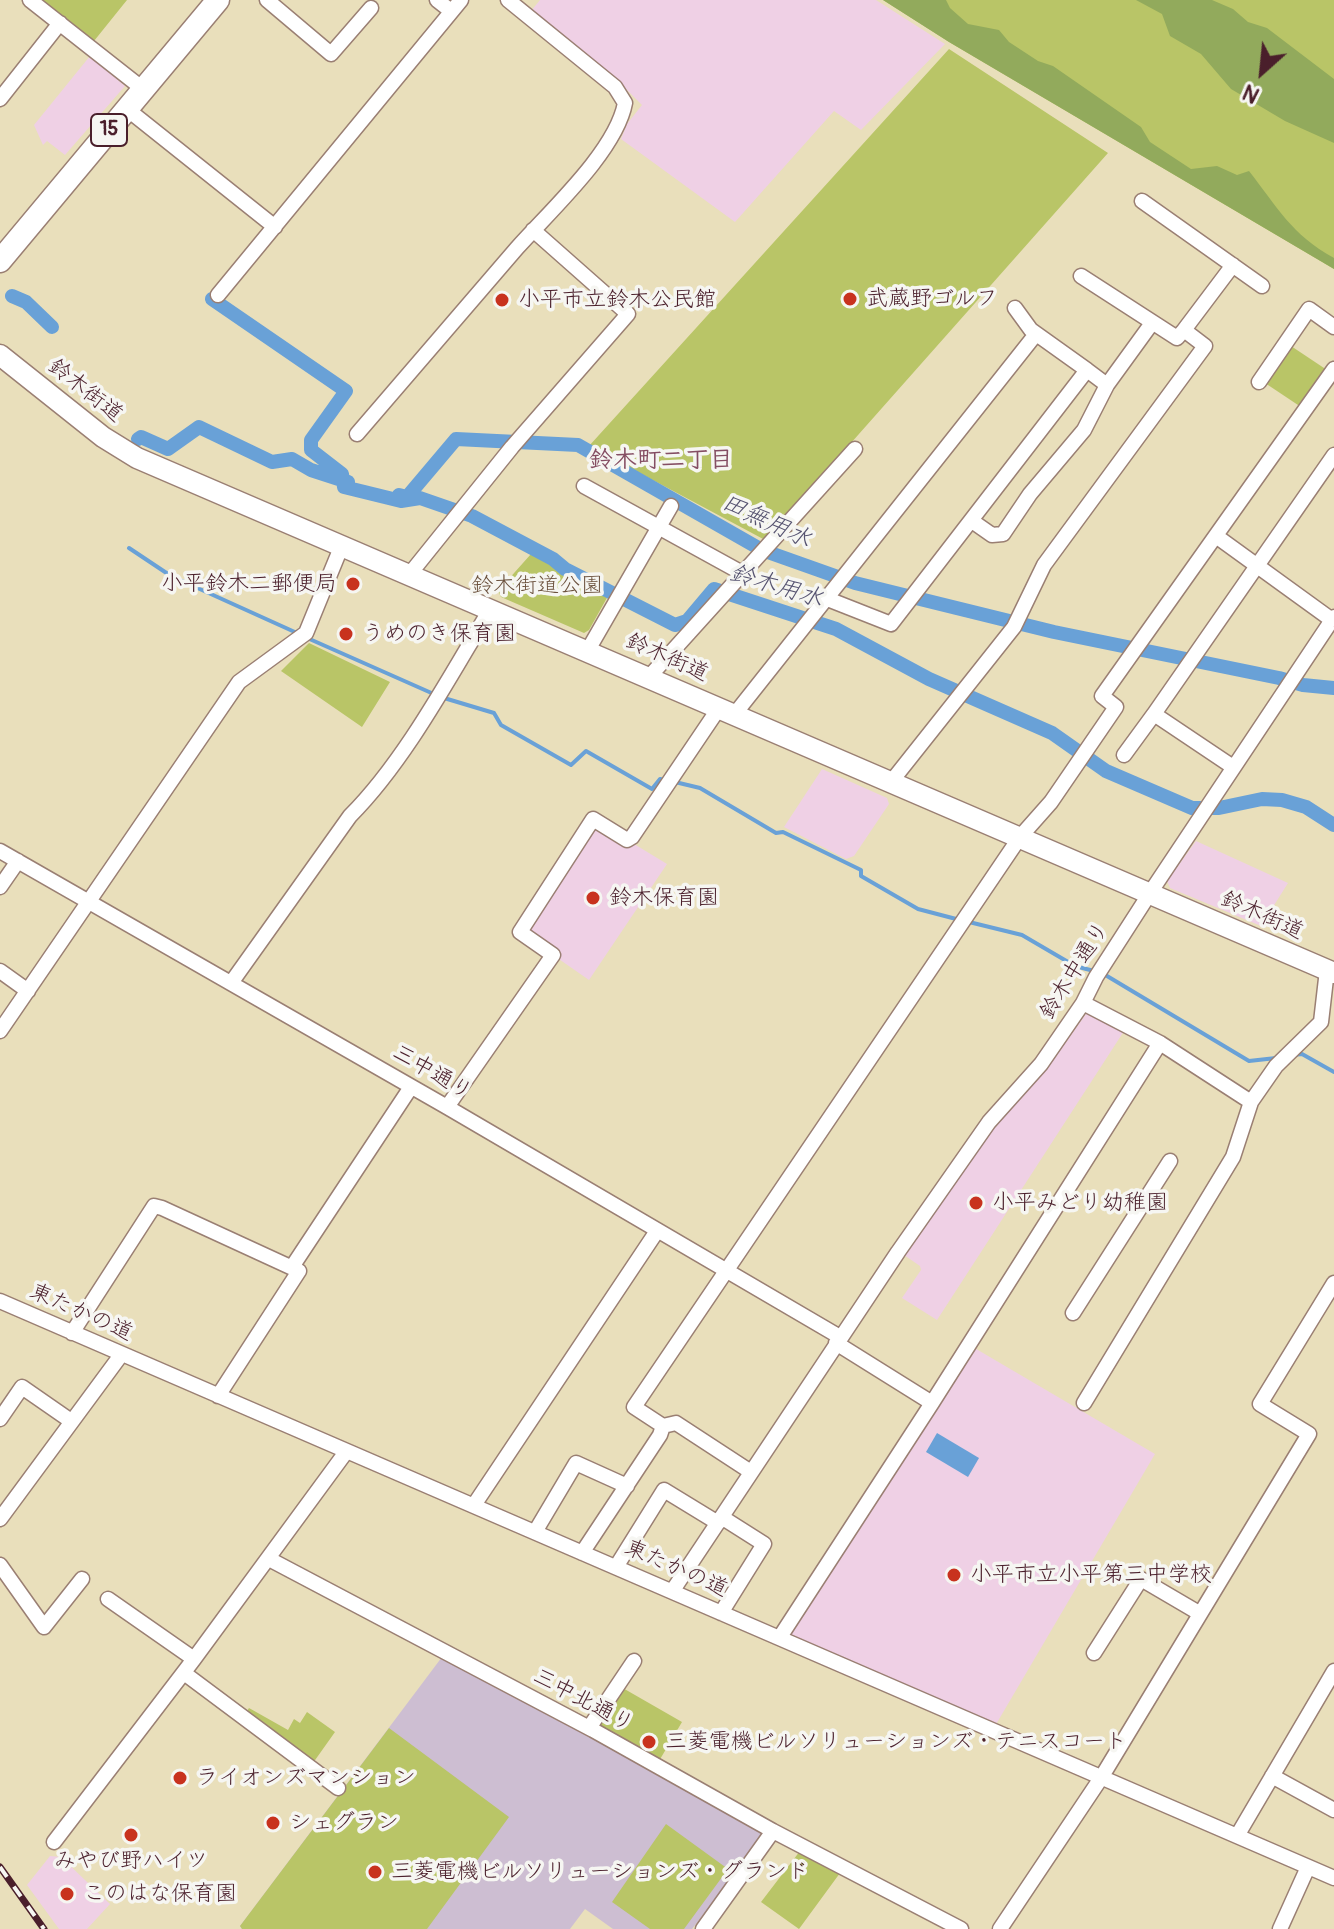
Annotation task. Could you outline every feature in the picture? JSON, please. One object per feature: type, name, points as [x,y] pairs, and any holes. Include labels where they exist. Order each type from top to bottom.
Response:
[{"type":"main road","name":"15","points":[[0,261],[218,0]]},
{"type":"main road","name":"鈴木街道","points":[[0,355],[121,449],[1330,972]]},
{"type":"street","points":[[30,0],[143,89]]},
{"type":"street","points":[[267,0],[331,54],[371,8]]},
{"type":"street","points":[[218,295],[456,6],[437,0]]},
{"type":"street","points":[[357,434],[613,137],[622,118],[625,103],[615,87],[508,0]]},
{"type":"street","points":[[0,99],[60,23]]},
{"type":"street","points":[[127,109],[275,227]]},
{"type":"street","points":[[1142,201],[1262,286]]},
{"type":"street","points":[[409,575],[517,441],[628,314],[533,230]]},
{"type":"street","points":[[1081,276],[1177,338],[1233,265]]},
{"type":"street","points":[[1015,308],[1036,334],[1107,385]]},
{"type":"street","points":[[1259,382],[1309,309],[1334,327]]},
{"type":"street","points":[[972,521],[992,535],[1003,534],[1030,494],[1084,430],[1107,385],[1152,323]]},
{"type":"street","points":[[891,782],[1016,623],[1044,565],[1205,346],[1184,330]]},
{"type":"street","points":[[447,1107],[553,955],[520,932],[593,819],[627,840],[632,837],[727,711],[809,619],[1036,334]]},
{"type":"street","points":[[751,1472],[676,1423],[663,1426],[634,1407],[1020,837],[1051,802],[1116,707],[1102,696],[1334,369]]},
{"type":"street","points":[[825,598],[891,624],[1087,370]]},
{"type":"street","points":[[649,677],[855,449]]},
{"type":"street","points":[[1124,755],[1334,455]]},
{"type":"street","points":[[584,486],[742,573]]},
{"type":"street","points":[[588,650],[671,506]]},
{"type":"street","points":[[1216,536],[1333,618]]},
{"type":"street","points":[[0,1031],[239,682],[306,633],[342,545]]},
{"type":"street","points":[[231,983],[350,816],[372,794],[445,685],[490,610]]},
{"type":"street","name":"鈴木中通り","points":[[673,1590],[838,1340],[989,1122],[1041,1064],[1083,1003],[1150,893],[1333,618]]},
{"type":"street","points":[[1154,714],[1233,767]]},
{"type":"street","name":"三中通り","points":[[0,851],[727,1271],[932,1403]]},
{"type":"street","points":[[0,887],[18,861]]},
{"type":"street","points":[[0,971],[28,991]]},
{"type":"street","points":[[1084,1403],[1233,1157],[1251,1102],[1277,1065],[1321,1022],[1330,972]]},
{"type":"street","points":[[1083,1003],[1160,1043],[1251,1102]]},
{"type":"street","points":[[780,1637],[1160,1043]]},
{"type":"street","points":[[292,1267],[411,1087]]},
{"type":"street","points":[[1073,1313],[1170,1161]]},
{"type":"street","points":[[72,1333],[154,1206],[299,1271],[218,1396]]},
{"type":"street","points":[[474,1505],[657,1231]]},
{"type":"street","points":[[1000,1929],[1101,1778],[1309,1434],[1260,1404],[1334,1283]]},
{"type":"street","name":"東たかの道","points":[[0,1301],[1334,1878]]},
{"type":"street","points":[[0,1519],[121,1355]]},
{"type":"street","points":[[0,1419],[22,1387],[71,1421]]},
{"type":"street","points":[[582,1553],[663,1426]]},
{"type":"street","points":[[54,1842],[184,1673],[346,1452]]},
{"type":"street","points":[[535,1532],[576,1463],[627,1486]]},
{"type":"street","points":[[616,1567],[664,1490],[764,1544],[721,1613]]},
{"type":"street","name":"三中北通り","points":[[269,1559],[961,1929]]},
{"type":"street","points":[[0,1565],[44,1627],[82,1579]]},
{"type":"street","points":[[1094,1653],[1141,1579],[1199,1613]]},
{"type":"street","points":[[108,1599],[194,1659]]},
{"type":"street","points":[[589,1728],[634,1661]]},
{"type":"street","points":[[1237,1836],[1334,1671]]},
{"type":"street","points":[[184,1673],[338,1788]]},
{"type":"street","points":[[1272,1776],[1334,1810]]},
{"type":"street","points":[[703,1929],[773,1831]]},
{"type":"street","points":[[1280,1929],[1308,1867]]},
{"type":"shaded area","points":[[540,0],[876,0],[945,44],[861,130],[834,111],[735,222],[621,139],[627,124],[642,105],[617,80],[531,11]]},
{"type":"shaded area","points":[[90,56],[125,86],[65,155],[47,141],[43,145],[34,125]]},
{"type":"shaded area","points":[[822,769],[887,798],[889,804],[854,856],[846,859],[784,827]]},
{"type":"shaded area","name":"鈴木保育園","points":[[593,819],[667,864],[589,980],[520,932]]},
{"type":"shaded area","points":[[1196,841],[1288,883],[1261,926],[1170,888],[1167,881]]},
{"type":"shaded area","name":"小平みどり幼稚園","points":[[1088,1011],[1126,1028],[937,1320],[902,1298],[921,1270],[904,1255],[900,1256],[996,1125],[1046,1070]]},
{"type":"shaded area","name":"小平市立小平第三中学校","points":[[966,1343],[1155,1454],[995,1726],[790,1636],[789,1632]]},
{"type":"shaded area","points":[[442,1657],[771,1828],[692,1929],[613,1929],[585,1909],[570,1929],[242,1929],[240,1926]]},
{"type":"shaded area","name":"このはな保育園","points":[[50,1856],[61,1857],[110,1904],[87,1929],[59,1929],[27,1885]]},
{"type":"green space","points":[[42,0],[127,0],[94,41]]},
{"type":"green space","points":[[883,0],[1334,0],[1334,269],[949,42]]},
{"type":"green space","points":[[883,0],[946,0],[950,8],[968,24],[999,30],[1009,42],[1038,61],[1053,66],[1141,127],[1150,142],[1191,169],[1217,166],[1237,175],[1249,171],[1296,230],[1334,258],[1334,269],[949,42]]},
{"type":"green space","points":[[1136,0],[1212,0],[1233,9],[1248,22],[1267,28],[1334,79],[1334,143],[1285,121],[1231,89],[1201,54],[1170,36],[1162,14]]},
{"type":"green space","name":"武蔵野ゴルフ","points":[[949,49],[1108,153],[765,540],[589,446]]},
{"type":"green space","points":[[1291,346],[1327,370],[1301,407],[1265,383]]},
{"type":"green space","name":"鈴木街道公園","points":[[531,554],[608,596],[589,630],[584,633],[501,597],[498,591]]},
{"type":"green space","points":[[309,643],[390,682],[362,727],[281,671]]},
{"type":"green space","name":"三菱電機ビルソリューションズ・テニスコート","points":[[621,1687],[682,1722],[659,1761],[596,1724]]},
{"type":"green space","points":[[249,1708],[288,1730],[294,1719],[300,1723],[307,1712],[335,1732],[313,1763],[245,1714]]},
{"type":"green space","name":"三菱電機ビルソリューションズ・グランド","points":[[389,1728],[509,1817],[427,1929],[242,1929],[240,1926]]},
{"type":"green space","points":[[666,1824],[728,1869],[684,1929],[650,1929],[612,1902]]},
{"type":"green space","points":[[800,1851],[840,1873],[799,1929],[761,1902]]},
{"type":"water","points":[[937,1433],[979,1458],[968,1477],[926,1452]]},
{"type":"waterway","points":[[12,296],[26,302],[52,327]]},
{"type":"waterway","name":"鈴木用水","points":[[212,299],[346,391],[311,440],[311,450],[342,474],[344,487],[401,501],[420,498],[472,516],[553,559],[565,569],[675,625],[687,621],[714,589],[836,629],[929,679],[1052,733],[1106,771],[1192,808],[1219,808],[1262,799],[1282,800],[1306,807],[1334,825]]},
{"type":"waterway","name":"田無用水","points":[[138,439],[141,437],[168,449],[199,427],[272,462],[292,459],[311,470],[348,482]]},
{"type":"waterway","name":"田無用水","points":[[399,495],[407,497],[456,439],[578,445],[762,550],[855,583],[1054,632],[1303,685],[1334,688]]},
{"type":"waterway","points":[[129,548],[171,576],[297,633]]},
{"type":"waterway","points":[[305,637],[436,695]]},
{"type":"waterway","points":[[444,698],[494,713],[501,725],[571,765],[586,751],[652,789],[660,779],[666,780]]},
{"type":"waterway","points":[[675,782],[700,788],[776,833],[783,832],[861,870],[861,876],[918,909],[960,920]]},
{"type":"waterway","points":[[969,922],[1022,935],[1075,966],[1094,971]]},
{"type":"waterway","points":[[1102,973],[1249,1061],[1276,1058]]},
{"type":"waterway","points":[[1293,1055],[1302,1054],[1334,1072]]},
{"type":"railway","points":[[0,1867],[44,1929]]},
{"type":"place","name":"武蔵野ゴルフ","points":[[850,299]]},
{"type":"place","name":"小平市立鈴木公民館","points":[[502,300]]},
{"type":"place","name":"小平鈴木二郵便局","points":[[353,584]]},
{"type":"place","name":"うめのき保育園","points":[[346,634]]},
{"type":"place","name":"鈴木保育園","points":[[593,898]]},
{"type":"place","name":"小平みどり幼稚園","points":[[976,1203]]},
{"type":"place","name":"小平市立小平第三中学校","points":[[954,1575]]},
{"type":"place","name":"三菱電機ビルソリューションズ・テニスコート","points":[[649,1742]]},
{"type":"place","name":"ライオンズマンション","points":[[180,1778]]},
{"type":"place","name":"シェグラン","points":[[273,1823]]},
{"type":"place","name":"みやび野ハイツ","points":[[131,1835]]},
{"type":"place","name":"三菱電機ビルソリューションズ・グランド","points":[[375,1872]]},
{"type":"place","name":"このはな保育園","points":[[67,1894]]},
{"type":"district","name":"鈴木町二丁目","points":[[661,461]]}]
